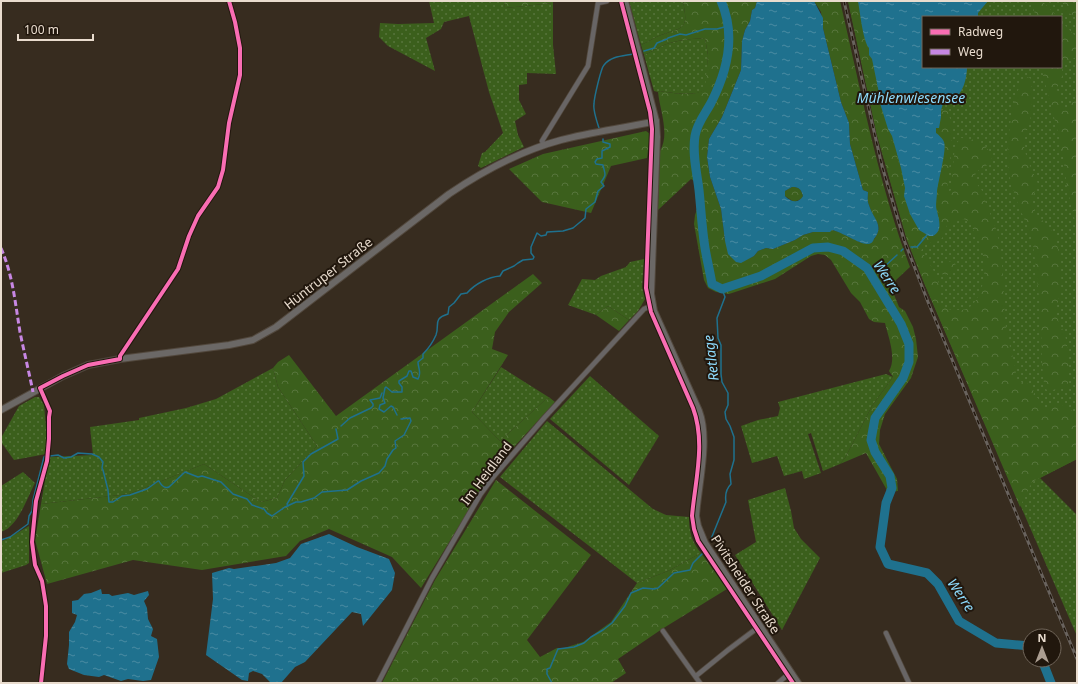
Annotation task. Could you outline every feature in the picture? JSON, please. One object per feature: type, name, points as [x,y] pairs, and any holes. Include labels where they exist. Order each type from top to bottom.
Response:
[{"type":"street","points":[[544,145],[542,141],[588,66],[598,3],[607,1]]},
{"type":"street","name":"Pivitsheider Straße","points":[[625,1],[656,121],[657,137],[650,283],[653,305],[700,413],[703,425],[704,438],[696,516],[698,526],[705,543],[798,683]]},
{"type":"street","name":"Hüntruper Straße","points":[[1,410],[63,376],[88,365],[120,359],[209,348],[253,340],[276,327],[460,187],[500,163],[544,145],[574,137],[656,121]]},
{"type":"street","name":"Im Heidland","points":[[378,683],[432,578],[480,495],[494,476],[545,417],[644,310],[653,305]]},
{"type":"street","points":[[696,676],[760,626]]},
{"type":"street","points":[[663,631],[700,683]]},
{"type":"street","points":[[886,633],[909,683]]},
{"type":"street","points":[[778,683],[791,672]]},
{"type":"green space","points":[[429,1],[504,1],[505,8],[553,3],[553,45],[556,74],[527,73],[527,84],[519,85],[519,100],[526,114],[515,121],[518,135],[524,147],[481,168],[478,166],[482,153],[485,152],[503,133],[489,92],[469,16],[444,22],[441,29],[426,38],[435,71],[388,46],[379,37],[380,23],[434,23]]},
{"type":"green space","points":[[504,1],[553,1],[553,3],[505,8]]},
{"type":"green space","points":[[629,1],[683,1],[685,22],[680,28],[641,45]]},
{"type":"green space","points":[[683,1],[757,1],[755,8],[752,10],[750,21],[745,30],[742,41],[741,70],[722,117],[709,139],[707,157],[710,177],[721,209],[725,241],[741,262],[754,256],[758,251],[766,248],[773,249],[813,232],[832,230],[862,243],[872,242],[878,231],[878,224],[868,203],[868,192],[863,190],[850,144],[849,123],[841,102],[823,28],[821,12],[814,1],[840,1],[879,169],[910,267],[896,280],[893,292],[899,307],[905,311],[913,327],[918,357],[911,378],[885,414],[880,430],[879,444],[897,479],[898,491],[888,492],[866,453],[840,464],[845,458],[872,406],[893,377],[889,371],[892,354],[885,323],[874,322],[869,319],[860,302],[851,293],[831,260],[825,255],[818,254],[811,256],[775,279],[729,294],[716,292],[708,288],[704,280],[694,224],[697,209],[694,181],[691,179],[658,210],[660,151],[664,137],[664,122],[658,92],[690,94],[705,89],[708,55],[705,38],[669,43],[644,55],[641,45],[676,30],[683,25],[685,22],[685,17]]},
{"type":"green space","points":[[848,1],[1077,1],[1077,459],[1040,478],[1077,515],[1077,636],[925,285],[907,240],[877,135]]},
{"type":"green space","points":[[848,1],[858,1],[865,38],[869,48],[869,55],[872,59],[879,100],[897,155],[905,188],[904,196],[910,215],[922,231],[927,235],[935,235],[939,223],[937,211],[937,190],[944,156],[944,143],[941,137],[936,133],[936,128],[939,127],[941,111],[944,109],[947,110],[952,131],[948,181],[949,192],[951,190],[955,145],[961,138],[971,139],[978,142],[992,154],[990,162],[978,170],[975,178],[976,183],[983,192],[986,204],[996,228],[1002,265],[1005,320],[1017,379],[1020,382],[1032,386],[1034,393],[1033,398],[1038,398],[1042,408],[1050,405],[1062,405],[1077,413],[1077,459],[1032,482],[1020,507],[907,240],[877,135]],"holes":[[[963,219],[969,221],[979,242],[984,262],[981,290],[972,305],[966,309],[950,310],[941,302],[938,280],[921,251],[925,244],[939,241],[944,236],[947,225]]]},
{"type":"green space","points":[[1031,1],[1042,1],[1057,16],[1036,16]]},
{"type":"green space","points":[[1062,1],[1067,1],[1077,9],[1077,18],[1065,11]]},
{"type":"green space","points":[[1062,22],[1077,38],[1077,57],[1065,64],[1062,69],[1063,82],[1061,85],[1056,87],[1064,111],[1067,110],[1072,101],[1077,101],[1077,229],[1067,187],[1062,148],[1041,68],[1062,68]]},
{"type":"green space","points":[[705,38],[708,55],[706,89],[691,94],[654,91],[644,55],[669,43]]},
{"type":"green space","points":[[1028,77],[1032,82],[1031,112],[1030,122],[1024,137],[1024,146],[1028,161],[1038,184],[1033,196],[1035,210],[1054,234],[1056,240],[1060,264],[1061,283],[1057,305],[1057,316],[1065,335],[1069,361],[1067,387],[1048,391],[1045,388],[1043,373],[1040,305],[1033,243],[1012,187],[1007,157],[1014,102],[1022,83]]},
{"type":"green space","points":[[646,131],[650,134],[647,158],[611,166],[591,213],[542,202],[509,169],[543,154]]},
{"type":"green space","points":[[792,187],[799,189],[803,196],[801,199],[794,202],[785,196],[785,191]]},
{"type":"green space","points":[[644,259],[642,287],[645,299],[638,311],[629,320],[608,306],[596,315],[568,305],[582,279],[595,280],[601,276],[626,267],[630,262]]},
{"type":"green space","points":[[952,261],[955,263],[956,267],[954,272],[947,275],[941,274],[939,270],[941,266]]},
{"type":"green space","points":[[533,274],[542,283],[509,312],[495,332],[492,349],[508,355],[472,412],[500,441],[545,400],[550,398],[555,402],[494,469],[421,588],[392,557],[329,529],[300,541],[286,556],[202,570],[133,560],[47,584],[35,540],[41,504],[129,494],[204,464],[261,502],[277,498],[285,480],[317,446],[278,387],[273,368],[278,362],[289,355],[336,416]]},
{"type":"green space","points":[[608,306],[629,320],[619,331],[596,315]]},
{"type":"green space","points":[[501,367],[550,398],[545,400],[500,441],[472,412]]},
{"type":"green space","points":[[273,368],[278,387],[317,446],[285,480],[277,498],[261,502],[204,464],[129,494],[41,504],[49,457],[93,455],[90,427],[139,420],[139,418],[186,408],[216,399]]},
{"type":"green space","points":[[886,374],[893,377],[872,406],[845,458],[840,464],[823,471],[811,433],[808,434],[821,473],[804,479],[802,471],[784,476],[777,456],[752,463],[741,426],[758,420],[778,416],[780,408],[778,402]]},
{"type":"green space","points":[[590,376],[659,436],[629,485],[550,419]]},
{"type":"green space","points":[[35,397],[39,397],[44,405],[47,439],[46,454],[14,460],[1,442],[1,438],[19,406]]},
{"type":"green space","points":[[547,421],[653,509],[666,515],[689,517],[695,545],[701,553],[668,571],[637,583],[500,477]]},
{"type":"green space","points":[[23,472],[35,483],[17,518],[7,529],[1,532],[1,486]]},
{"type":"green space","points":[[496,480],[591,555],[527,640],[540,657],[557,648],[564,648],[583,642],[611,622],[637,583],[668,571],[701,553],[727,589],[662,629],[618,659],[626,673],[611,683],[382,683],[435,580]]},
{"type":"green space","points":[[785,488],[794,528],[801,539],[820,558],[782,630],[735,555],[756,542],[748,500]]},
{"type":"green space","points":[[29,526],[29,563],[1,573],[1,541]]},
{"type":"water","points":[[757,1],[814,1],[823,18],[823,28],[841,102],[849,123],[850,144],[863,190],[868,192],[868,203],[878,226],[877,234],[871,243],[867,244],[855,240],[832,230],[830,232],[813,232],[773,249],[766,248],[758,251],[754,256],[741,263],[736,262],[728,254],[721,209],[710,177],[707,157],[709,139],[722,117],[741,70],[742,41],[745,30],[750,21],[752,10],[755,8]],"holes":[[[792,187],[799,189],[803,196],[801,199],[792,201],[785,196],[785,191]]]},
{"type":"water","name":"Mühlenwiesensee","points":[[858,1],[988,1],[978,13],[978,16],[922,16],[922,68],[967,68],[962,90],[953,100],[943,104],[939,128],[936,128],[936,133],[943,140],[945,146],[936,202],[939,228],[933,236],[929,236],[919,230],[910,214],[904,196],[905,188],[901,168],[892,136],[888,129],[879,100],[872,59],[869,55],[869,48],[863,33]]},
{"type":"water","points":[[329,534],[357,547],[389,559],[395,573],[392,590],[363,626],[361,614],[352,612],[305,662],[295,667],[281,683],[271,683],[262,674],[253,671],[249,673],[248,681],[242,680],[206,655],[213,599],[212,573],[229,568],[234,569],[276,563],[290,558],[301,544]]},
{"type":"water","points":[[101,589],[102,594],[109,594],[112,596],[128,593],[134,595],[148,591],[149,595],[144,601],[147,608],[148,619],[153,629],[151,636],[157,639],[159,657],[151,680],[143,681],[128,679],[121,681],[104,675],[99,677],[84,675],[69,669],[67,664],[69,632],[77,615],[72,613],[72,601],[78,600],[84,594]]},
{"type":"waterway","name":"Werre","points":[[721,1],[726,14],[728,27],[728,53],[717,91],[698,127],[694,143],[694,157],[704,241],[712,284],[722,289],[761,276],[813,248],[828,247],[843,251],[867,268],[901,324],[909,344],[909,362],[903,378],[875,418],[871,440],[875,452],[890,476],[892,488],[886,503],[880,547],[888,564],[927,573],[938,584],[959,621],[996,643],[1022,645]]},
{"type":"waterway","points":[[644,51],[654,48],[657,43],[680,34],[686,35],[705,29],[717,29],[728,26]]},
{"type":"waterway","points":[[599,128],[595,116],[594,101],[603,67],[607,62],[614,58],[633,54]]},
{"type":"waterway","points":[[397,415],[391,406],[384,412],[379,409],[380,405],[385,403],[383,398],[385,388],[386,387],[392,392],[402,392],[402,387],[399,381],[407,376],[409,371],[411,371],[413,377],[418,379],[420,373],[418,362],[423,358],[423,354],[435,338],[438,320],[448,314],[449,307],[461,294],[467,293],[486,279],[500,276],[503,271],[523,260],[533,259],[534,257],[531,253],[531,247],[537,233],[541,236],[546,235],[547,232],[563,231],[573,228],[585,218],[586,209],[595,202],[598,191],[604,186],[601,182],[605,174],[603,165],[596,164],[595,162],[597,159],[602,158],[602,151],[610,147],[610,144],[603,142],[603,139]]},
{"type":"waterway","points":[[911,247],[917,247],[927,235]]},
{"type":"waterway","points":[[867,268],[883,268],[897,255]]},
{"type":"waterway","name":"Retlage","points":[[711,539],[726,502],[726,493],[731,484],[730,474],[734,460],[734,437],[726,419],[725,412],[728,405],[728,393],[722,382],[721,345],[718,338],[717,318],[725,297],[722,289]]},
{"type":"waterway","points":[[341,426],[350,418],[371,408],[373,404],[370,400],[380,398],[382,393]]},
{"type":"waterway","points":[[50,456],[58,455],[64,458],[71,457],[78,453],[92,454],[99,457],[103,462],[102,468],[108,490],[109,502],[113,502],[122,496],[147,489],[158,481],[164,487],[169,487],[185,472],[198,477],[202,476],[221,482],[233,494],[247,499],[252,505],[264,509],[272,516],[285,507],[296,502],[314,498],[322,492],[347,490],[361,481],[379,473],[385,466],[387,459],[393,450],[396,448],[395,441],[404,435],[411,421],[410,418],[401,419]]},
{"type":"waterway","points":[[288,506],[287,504],[304,476],[303,462],[311,454],[338,439],[336,429]]},
{"type":"waterway","points":[[1,540],[10,537],[28,524],[45,456]]},
{"type":"waterway","name":"Retlage","points":[[552,683],[547,674],[547,669],[550,668],[558,649],[574,647],[584,643],[612,623],[625,606],[631,593],[643,588],[658,588],[674,573],[690,570],[693,563],[702,554]]},
{"type":"waterway","name":"Werre","points":[[1045,668],[1051,683]]},
{"type":"railway","points":[[844,1],[882,166],[904,240],[928,302],[1077,659]]},
{"type":"marked path","points":[[1,248],[11,279],[20,332],[33,392]]},
{"type":"cycle path","points":[[41,683],[46,636],[46,606],[42,581],[35,565],[32,542],[36,501],[47,461],[50,411],[40,388],[88,365],[120,359],[120,356],[178,269],[189,236],[198,216],[218,187],[223,170],[229,123],[240,75],[240,48],[229,1]]},
{"type":"cycle path","points":[[621,1],[650,112],[652,129],[646,288],[651,312],[693,408],[699,435],[698,462],[692,516],[694,529],[698,541],[793,683]]}]
